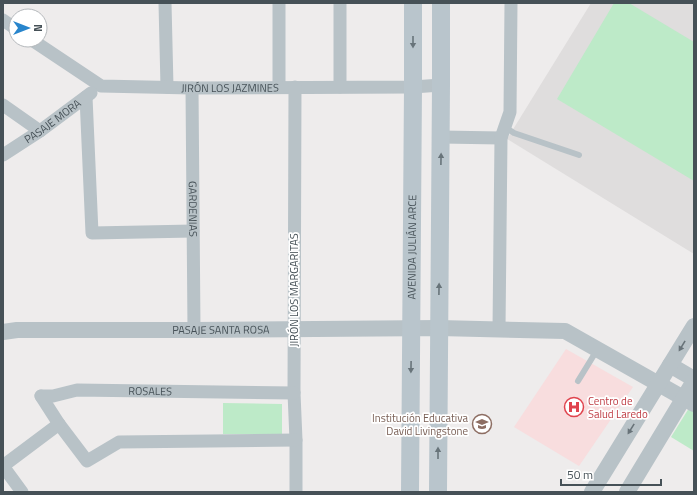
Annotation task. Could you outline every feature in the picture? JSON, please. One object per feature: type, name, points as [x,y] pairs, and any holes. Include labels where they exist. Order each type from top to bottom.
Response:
[{"type":"main road","name":"AVENIDA JULIÁN ARCE","points":[[410,492],[413,3]]},
{"type":"main road","points":[[438,492],[441,3]]},
{"type":"street","points":[[165,3],[167,87]]},
{"type":"street","points":[[279,3],[279,87]]},
{"type":"street","points":[[340,3],[340,87]]},
{"type":"street","points":[[499,329],[503,133],[510,112],[510,3]]},
{"type":"street","points":[[44,48],[101,86]]},
{"type":"street","name":"JIRÓN LOS JAZMINES","points":[[101,86],[192,88],[413,87],[441,85]]},
{"type":"street","name":"PASAJE MORA","points":[[3,156],[101,86]]},
{"type":"street","name":"JIRÓN LOS MARGARITAS","points":[[295,87],[294,393],[296,492]]},
{"type":"street","name":"GARDENIAS","points":[[192,88],[194,330]]},
{"type":"street","points":[[86,97],[92,233],[193,231]]},
{"type":"street","points":[[3,105],[40,131]]},
{"type":"street","points":[[441,137],[503,133]]},
{"type":"street","points":[[592,492],[694,326]]},
{"type":"street","name":"PASAJE SANTA ROSA","points":[[3,332],[17,330],[412,328],[565,331],[689,401]]},
{"type":"street","points":[[627,492],[689,401],[694,380],[670,365]]},
{"type":"street","name":"ROSALES","points":[[294,393],[77,390],[53,396],[41,396],[59,424],[87,461],[119,442],[296,440]]},
{"type":"street","points":[[22,492],[3,466],[59,424]]},
{"type":"lane","points":[[503,133],[514,133],[579,155]]},
{"type":"lane","points":[[578,381],[598,349]]},
{"type":"shaded area","points":[[591,3],[694,3],[694,254],[507,139]]},
{"type":"shaded area","name":"Centro de Salud Laredo","points":[[566,349],[633,387],[579,466],[514,427]]},
{"type":"green space","points":[[614,3],[629,3],[694,42],[694,181],[557,99]]},
{"type":"green space","points":[[694,400],[694,451],[671,437]]},
{"type":"green space","points":[[223,403],[282,404],[282,434],[223,434]]},
{"type":"place","name":"Centro de Salud Laredo","points":[[574,407]]},
{"type":"place","name":"Institución Educativa David Livingstone","points":[[482,424]]}]
